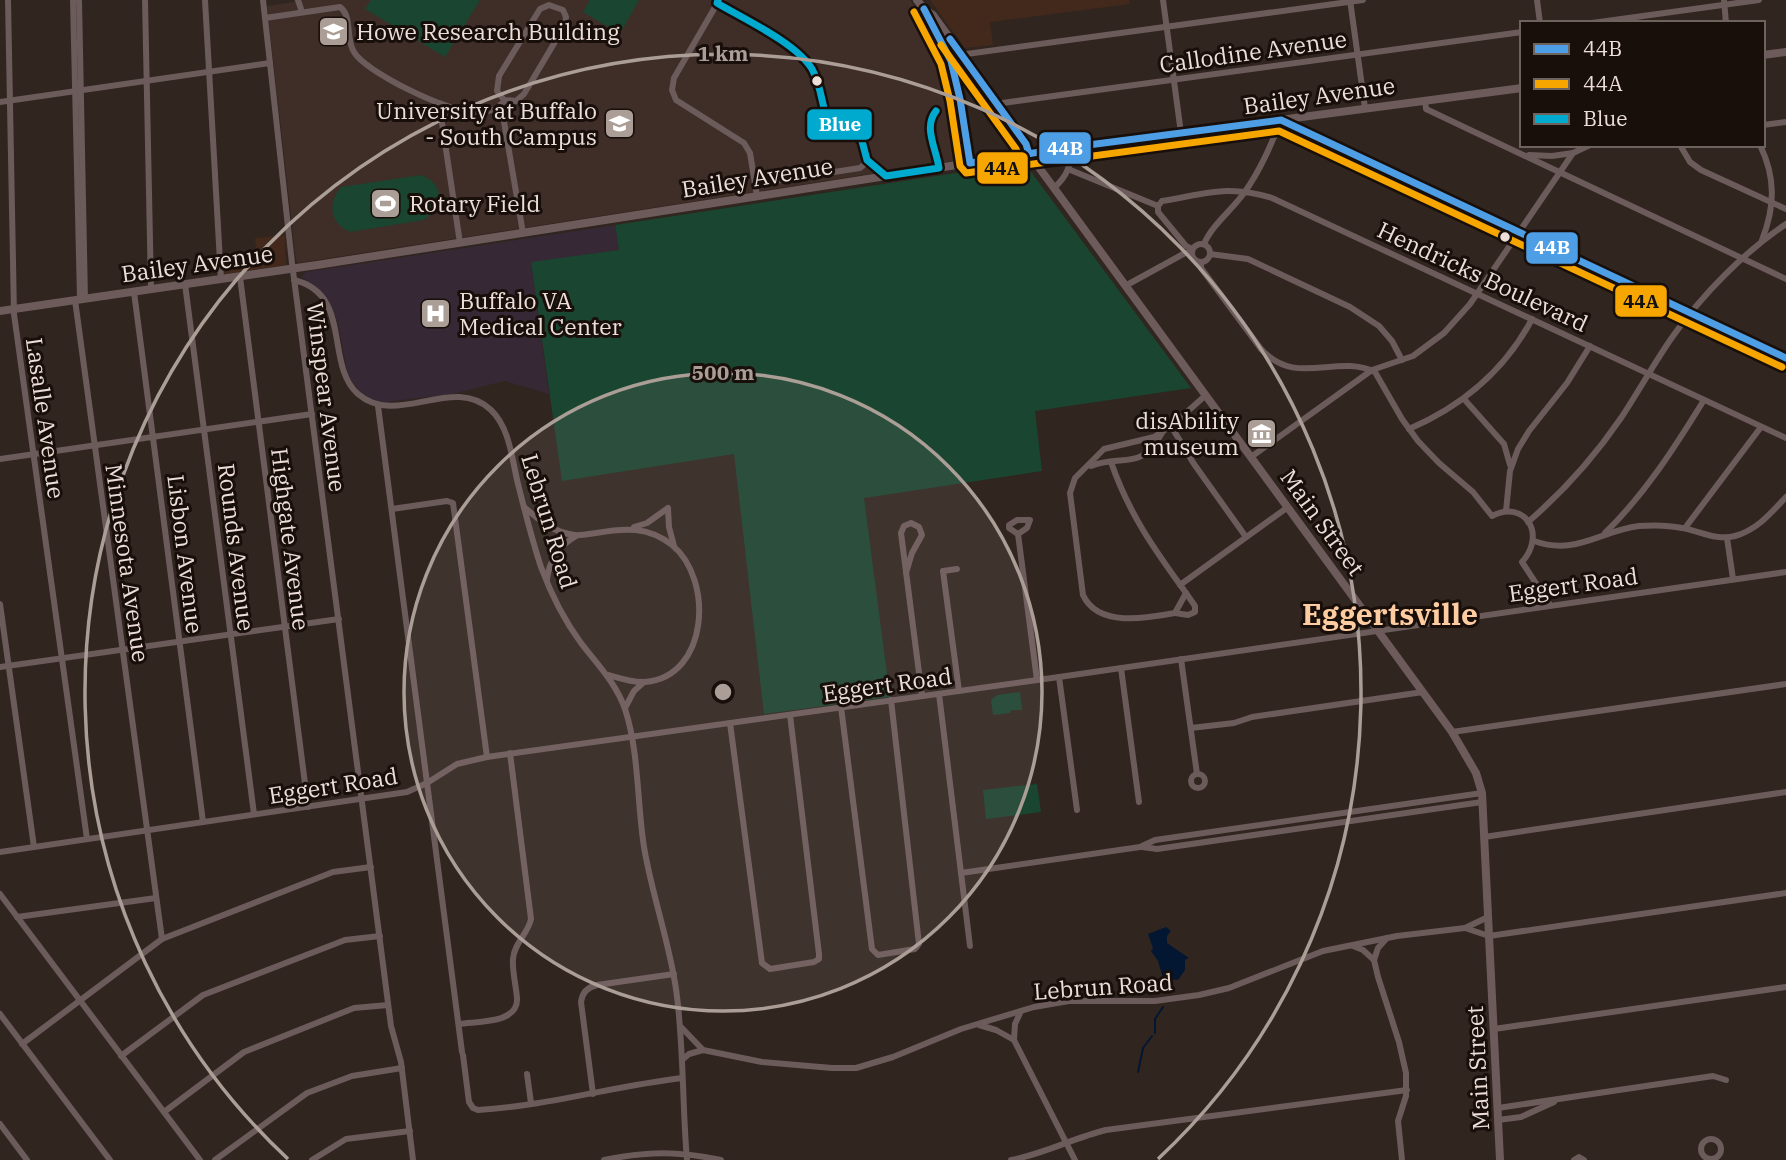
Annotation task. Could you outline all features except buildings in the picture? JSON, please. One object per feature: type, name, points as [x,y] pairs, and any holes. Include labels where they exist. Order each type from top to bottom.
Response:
[{"type":"main road","name":"Main Street","points":[[917,0],[926,20],[944,45],[957,55]]},
{"type":"main road","name":"Main Street","points":[[923,9],[933,15],[957,55],[1026,144],[1029,154],[1423,692],[1469,759],[1482,797],[1500,1160]]},
{"type":"main road","points":[[944,45],[955,79],[970,163]]},
{"type":"main road","points":[[1765,55],[1786,52]]},
{"type":"main road","name":"Bailey Avenue","points":[[0,311],[293,269],[1029,154],[1520,88]]},
{"type":"main road","points":[[1307,116],[1303,125],[1309,134]]},
{"type":"main road","points":[[1281,120],[1786,358]]},
{"type":"street","name":"Lasalle Avenue","points":[[8,0],[14,309],[87,839]]},
{"type":"street","name":"Minnesota Avenue","points":[[73,0],[78,90]]},
{"type":"street","name":"Minnesota Avenue","points":[[79,0],[80,299],[95,446],[162,939]]},
{"type":"street","points":[[145,0],[152,289]]},
{"type":"street","points":[[205,0],[221,279]]},
{"type":"street","name":"Winspear Avenue","points":[[263,0],[294,279],[388,1004],[393,1037],[402,1068],[413,1160]]},
{"type":"street","points":[[298,0],[302,12]]},
{"type":"street","points":[[1163,0],[1181,133]]},
{"type":"street","points":[[957,55],[1363,0]]},
{"type":"street","points":[[1537,0],[1540,21]]},
{"type":"street","points":[[1605,21],[1724,2],[1759,0]]},
{"type":"street","points":[[755,184],[860,168],[866,163],[865,150],[856,134],[826,117],[817,80],[798,52],[718,1],[674,78],[673,90],[676,100],[744,143],[750,153],[755,184],[757,196]]},
{"type":"street","points":[[1350,1],[1366,108]]},
{"type":"street","points":[[1724,2],[1726,21]]},
{"type":"street","points":[[265,18],[315,12],[335,6],[342,8],[347,14],[351,45],[358,58],[411,91],[439,103],[472,112],[502,108],[524,94],[565,25],[564,13],[556,6],[540,9],[497,83],[498,95],[502,108],[523,233]]},
{"type":"street","name":"Callodine Avenue","points":[[993,104],[1520,32]]},
{"type":"street","points":[[0,102],[270,63]]},
{"type":"street","points":[[498,95],[504,100],[516,101]]},
{"type":"street","points":[[1425,100],[1426,109],[1786,279]]},
{"type":"street","points":[[439,103],[460,243]]},
{"type":"street","points":[[1204,244],[1208,234],[1246,191],[1260,168],[1281,120]]},
{"type":"street","points":[[1765,125],[1786,122]]},
{"type":"street","points":[[1523,155],[1552,156],[1573,153],[1586,147]]},
{"type":"street","points":[[1681,147],[1695,167],[1786,209]]},
{"type":"street","points":[[1761,147],[1769,165],[1772,203],[1762,240]]},
{"type":"street","points":[[1054,188],[1069,169],[1070,148]]},
{"type":"street","points":[[1251,457],[1372,370],[1424,349],[1444,333],[1478,294],[1573,153]]},
{"type":"street","points":[[1069,169],[1158,206],[1158,212],[1192,251],[1196,260],[1201,262]]},
{"type":"street","name":"Hendricks Boulevard","points":[[1158,206],[1162,201],[1207,191],[1246,191],[1285,203],[1786,438]]},
{"type":"street","points":[[1528,522],[1551,502],[1619,421],[1690,314],[1762,240],[1786,223]]},
{"type":"street","points":[[1125,286],[1192,251],[1198,244],[1204,244],[1210,254],[1201,262]]},
{"type":"street","points":[[1210,254],[1248,260],[1358,310],[1386,333],[1402,360]]},
{"type":"street","points":[[1201,262],[1201,268],[1261,349],[1276,362],[1297,369],[1355,365],[1372,370],[1380,376],[1395,408],[1409,429],[1439,463],[1473,492],[1492,516],[1506,511],[1516,513],[1528,522],[1534,541],[1531,551],[1522,562],[1549,605]]},
{"type":"street","name":"Highgate Avenue","points":[[240,276],[308,807]]},
{"type":"street","points":[[294,279],[306,284],[326,303],[336,324],[342,368],[348,381],[356,393],[371,404],[379,406],[469,1102],[472,1108],[481,1110],[593,1094],[644,1082],[682,1077]]},
{"type":"street","name":"Rounds Avenue","points":[[185,284],[254,814]]},
{"type":"street","name":"Lisbon Avenue","points":[[134,292],[203,822]]},
{"type":"street","points":[[1409,429],[1464,399],[1486,380],[1507,358],[1532,319]]},
{"type":"street","points":[[1510,471],[1522,441],[1567,383],[1590,346]]},
{"type":"street","points":[[1111,462],[1135,520],[1195,606],[1195,612],[1188,615],[1175,613],[1123,619],[1094,609],[1085,600],[1070,493],[1075,478],[1108,446],[1142,441],[1163,432],[1206,395]]},
{"type":"street","name":"Lebrun Road","points":[[379,406],[461,397],[487,407],[496,416],[506,434],[524,507],[547,581],[572,629],[606,674],[625,709],[646,855],[674,974],[681,1027],[687,1156]]},
{"type":"street","points":[[1464,399],[1504,444],[1510,471],[1506,511]]},
{"type":"street","points":[[1604,534],[1665,461],[1704,400]]},
{"type":"street","points":[[0,459],[312,414]]},
{"type":"street","points":[[1171,426],[1246,537]]},
{"type":"street","points":[[1685,528],[1761,427]]},
{"type":"street","points":[[1086,468],[1139,458],[1154,446],[1163,432]]},
{"type":"street","points":[[1504,444],[1511,446],[1522,441]]},
{"type":"street","points":[[1534,541],[1567,546],[1624,529],[1654,525],[1685,528],[1727,538],[1755,527],[1786,497]]},
{"type":"street","points":[[392,509],[447,501],[453,503],[487,757]]},
{"type":"street","points":[[524,507],[549,527],[578,535],[647,523],[668,508],[669,527],[675,548]]},
{"type":"street","points":[[1180,585],[1288,507]]},
{"type":"street","points":[[1620,518],[1624,529]]},
{"type":"street","points":[[906,573],[912,552],[922,535],[919,527],[911,523],[901,530],[906,573],[922,696]]},
{"type":"street","points":[[625,709],[634,691],[644,682],[670,673],[680,665],[688,653],[698,624],[699,604],[694,579],[686,561],[675,548],[654,534],[630,528]]},
{"type":"street","points":[[1018,534],[1037,680]]},
{"type":"street","points":[[547,581],[550,565],[559,549],[578,535]]},
{"type":"street","points":[[1727,538],[1733,579]]},
{"type":"street","points":[[957,569],[943,571],[959,691]]},
{"type":"street","name":"Eggert Road","points":[[0,852],[407,792],[457,764],[510,753],[1786,572]]},
{"type":"street","points":[[1175,613],[1186,593]]},
{"type":"street","points":[[0,604],[34,847]]},
{"type":"street","points":[[0,667],[339,618]]},
{"type":"street","points":[[1181,659],[1197,774]]},
{"type":"street","points":[[1121,668],[1139,802]]},
{"type":"street","points":[[606,674],[644,682]]},
{"type":"street","points":[[1059,677],[1077,810]]},
{"type":"street","points":[[1452,732],[1786,684]]},
{"type":"street","points":[[1191,728],[1423,692]]},
{"type":"street","points":[[939,694],[970,946]]},
{"type":"street","points":[[841,708],[872,949],[878,955],[915,950],[919,943],[891,700]]},
{"type":"street","points":[[730,723],[762,962],[770,969],[814,962],[819,959],[820,954],[790,715]]},
{"type":"street","points":[[458,1024],[506,1017],[513,1013],[517,1006],[513,961],[516,946],[529,929],[531,919],[510,753]]},
{"type":"street","points":[[1484,836],[1786,792]]},
{"type":"street","points":[[961,873],[1140,847],[1157,849],[1429,810],[1482,797]]},
{"type":"street","points":[[1140,847],[1156,840],[1428,801],[1482,797]]},
{"type":"street","points":[[1428,801],[1429,810]]},
{"type":"street","points":[[1302,819],[1303,828]]},
{"type":"street","points":[[22,1044],[162,939],[333,872],[372,867]]},
{"type":"street","points":[[1489,936],[1786,893]]},
{"type":"street","points":[[0,894],[200,1160]]},
{"type":"street","points":[[17,917],[156,898]]},
{"type":"street","name":"Lebrun Road","points":[[703,1051],[762,1062],[848,1069],[893,1057],[1021,1010],[1069,1001],[1155,1001],[1199,995],[1229,988],[1323,951],[1387,938],[1465,928],[1488,918]]},
{"type":"street","name":"Lebrun Road","points":[[1465,928],[1489,936]]},
{"type":"street","points":[[121,1056],[203,995],[345,940],[380,936]]},
{"type":"street","points":[[1387,938],[1378,947],[1374,960],[1403,1056],[1407,1090],[1398,1121],[1402,1160]]},
{"type":"street","points":[[1349,945],[1363,950],[1374,960]]},
{"type":"street","points":[[593,1094],[580,1002],[583,994],[597,985],[674,974]]},
{"type":"street","points":[[1494,1029],[1786,987]]},
{"type":"street","points":[[164,1112],[244,1052],[354,1008],[388,1004]]},
{"type":"street","points":[[1021,1010],[1015,1024],[1014,1040],[1075,1160]]},
{"type":"street","points":[[0,1014],[110,1160]]},
{"type":"street","points":[[977,1024],[1014,1040]]},
{"type":"street","points":[[681,1027],[703,1051]]},
{"type":"street","points":[[681,1060],[693,1052],[703,1051]]},
{"type":"street","points":[[215,1160],[307,1093],[352,1076],[402,1068]]},
{"type":"street","points":[[527,1074],[531,1103]]},
{"type":"street","points":[[1498,1108],[1713,1076],[1726,1080]]},
{"type":"street","points":[[1011,1160],[1106,1130],[1407,1090]]},
{"type":"street","points":[[1498,1120],[1521,1117],[1565,1097]]},
{"type":"street","points":[[0,1124],[27,1160]]},
{"type":"street","points":[[312,1160],[346,1139],[410,1131]]},
{"type":"street","points":[[604,1160],[654,1152],[721,1160]]},
{"type":"street","points":[[1574,1160],[1579,1157],[1584,1160]]},
{"type":"shaded area","name":"University at Buffalo - South Campus","points":[[294,0],[910,0],[941,46],[949,64],[965,153],[959,160],[298,263],[267,6]]},
{"type":"shaded area","points":[[930,0],[1129,0],[1130,4],[990,22],[993,45],[965,48]]},
{"type":"shaded area","name":"Buffalo VA Medical Center","points":[[615,225],[619,250],[531,263],[549,394],[505,381],[452,394],[378,403],[362,394],[348,376],[338,322],[332,309],[315,287],[301,277],[306,272]]},
{"type":"shaded area","points":[[285,235],[286,265],[226,274],[223,272],[222,253],[256,249],[255,238]]},
{"type":"green space","points":[[371,0],[480,0],[445,57],[365,9]]},
{"type":"green space","points":[[590,0],[639,0],[620,34],[583,12]]},
{"type":"green space","points":[[1022,163],[1191,388],[1035,411],[1042,471],[864,498],[890,697],[764,714],[734,454],[562,481],[531,262],[619,250],[615,225]]},
{"type":"green space","name":"Rotary Field","points":[[421,175],[434,184],[439,197],[438,208],[424,220],[350,232],[338,224],[332,206],[341,187]]},
{"type":"green space","points":[[1020,692],[1022,710],[993,715],[991,700],[997,695]]},
{"type":"green space","points":[[1037,784],[1041,812],[986,819],[983,790]]},
{"type":"water","points":[[1166,927],[1171,931],[1167,936],[1167,943],[1189,958],[1185,960],[1185,970],[1178,980],[1167,979],[1166,976],[1163,981],[1161,979],[1163,978],[1158,961],[1151,951],[1153,948],[1148,934]]},
{"type":"waterway","points":[[1155,1033],[1155,1019],[1163,1007]]},
{"type":"waterway","points":[[1138,1072],[1143,1048],[1152,1036]]},
{"type":"transit line","name":"Blue","points":[[718,0],[717,3],[769,32],[804,59],[817,80],[826,117],[856,134],[862,141],[867,160],[886,176],[939,168],[930,131],[932,117],[936,111]]},
{"type":"transit line","name":"44B","points":[[924,9],[951,61],[970,163],[1281,120],[1786,358]]},
{"type":"transit line","name":"44A","points":[[914,12],[941,64],[960,166],[966,173],[1279,131],[1782,367]]},
{"type":"transit line","name":"44B","points":[[950,39],[1026,144],[1029,154]]},
{"type":"transit line","name":"44A","points":[[941,45],[1016,149],[1019,157]]},
{"type":"place","name":"Howe Research Building","points":[[333,31]]},
{"type":"place","name":"University at Buffalo - South Campus","points":[[620,123]]},
{"type":"place","name":"Rotary Field","points":[[386,203]]},
{"type":"place","name":"Buffalo VA Medical Center","points":[[436,313]]},
{"type":"place","name":"disAbility museum","points":[[1262,433]]},
{"type":"district","name":"Eggertsville","points":[[1390,613]]}]
